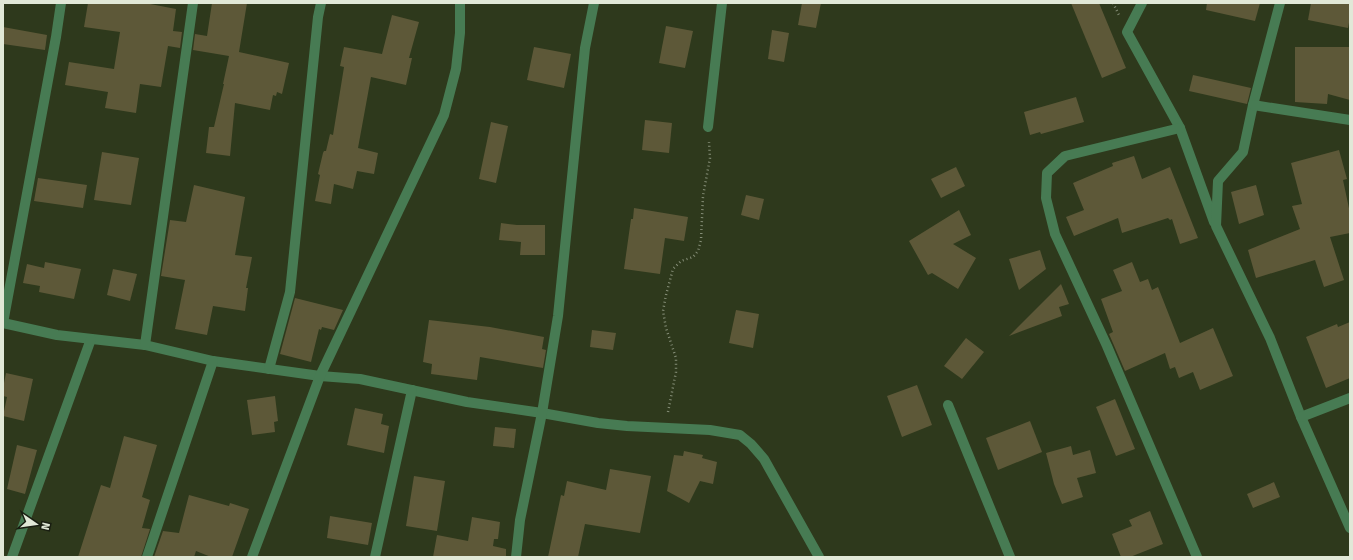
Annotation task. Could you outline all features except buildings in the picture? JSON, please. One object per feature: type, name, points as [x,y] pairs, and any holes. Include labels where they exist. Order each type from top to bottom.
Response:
[{"type":"street","points":[[61,3],[3,323],[57,335],[145,345],[213,361],[320,376],[360,379],[467,402],[542,412],[598,423],[710,430],[740,435],[752,444],[764,459],[819,557]]},
{"type":"street","points":[[145,345],[193,3]]},
{"type":"street","points":[[269,369],[290,292],[318,16],[321,3]]},
{"type":"street","points":[[252,557],[320,376],[444,115],[456,69],[460,33],[460,3]]},
{"type":"street","points":[[516,557],[520,520],[542,412],[558,316],[584,48],[594,3]]},
{"type":"street","points":[[708,127],[722,3]]},
{"type":"street","points":[[1142,3],[1127,32],[1180,128],[1216,226],[1270,338],[1301,417],[1350,528]]},
{"type":"street","points":[[1216,226],[1218,181],[1243,152],[1253,105],[1280,3]]},
{"type":"street","points":[[1253,105],[1350,120]]},
{"type":"street","points":[[1180,128],[1065,156],[1047,173],[1046,198],[1054,234],[1107,346],[1197,557]]},
{"type":"street","points":[[12,557],[91,339]]},
{"type":"street","points":[[148,557],[213,361]]},
{"type":"street","points":[[375,557],[412,390]]},
{"type":"street","points":[[1301,417],[1350,398]]},
{"type":"street","points":[[948,406],[1010,557]]},
{"type":"path","points":[[666,428],[676,372],[676,358],[666,328],[663,311],[673,269],[681,261],[693,257],[698,251],[701,240],[703,196],[710,158],[708,127]]}]
